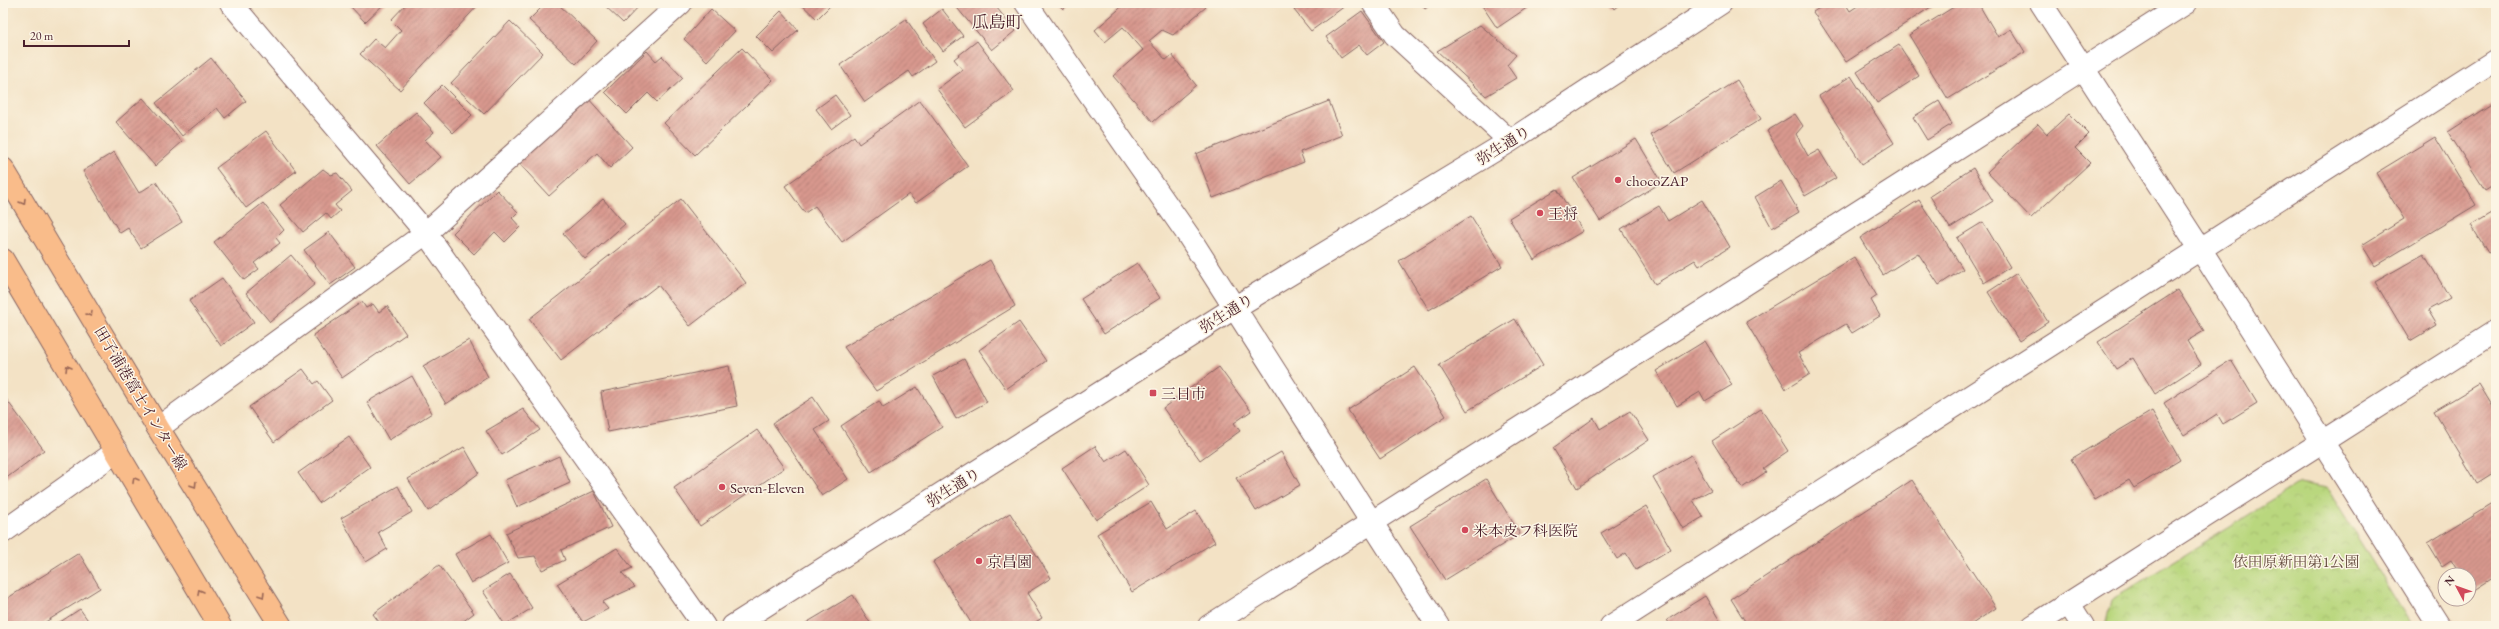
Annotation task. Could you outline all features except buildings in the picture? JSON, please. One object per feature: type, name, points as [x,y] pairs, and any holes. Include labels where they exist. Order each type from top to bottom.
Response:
[{"type":"main road","name":"田子浦港富士インター線","points":[[3,169],[158,428],[281,626]]},
{"type":"main road","points":[[3,260],[220,626]]},
{"type":"street","points":[[232,3],[426,233],[704,626]]},
{"type":"street","points":[[158,428],[426,233],[681,3]]},
{"type":"street","points":[[1026,3],[1126,144],[1234,308],[1438,626]]},
{"type":"street","points":[[1373,3],[1395,35],[1510,141]]},
{"type":"street","name":"弥生通り","points":[[733,626],[1234,308],[1510,141],[1721,3]]},
{"type":"street","points":[[2041,3],[2082,69],[2201,250],[2439,626]]},
{"type":"street","points":[[1209,626],[2186,3]]},
{"type":"street","points":[[1611,626],[2496,60]]},
{"type":"street","points":[[2033,626],[2323,443],[2496,331]]},
{"type":"street","points":[[3,532],[117,451]]},
{"type":"street","points":[[2069,604],[2083,626]]},
{"type":"green space","name":"依田原新田第1公園","points":[[2300,483],[2327,488],[2412,626],[2105,626],[2111,600]]},
{"type":"place","name":"chocoZAP","points":[[1618,180]]},
{"type":"place","name":"王将","points":[[1540,213]]},
{"type":"place","name":"三日市","points":[[1153,393]]},
{"type":"place","name":"Seven-Eleven","points":[[722,487]]},
{"type":"place","name":"米本皮フ科医院","points":[[1465,530]]},
{"type":"place","name":"京昌園","points":[[979,561]]},
{"type":"district","name":"瓜島町","points":[[997,22]]}]
